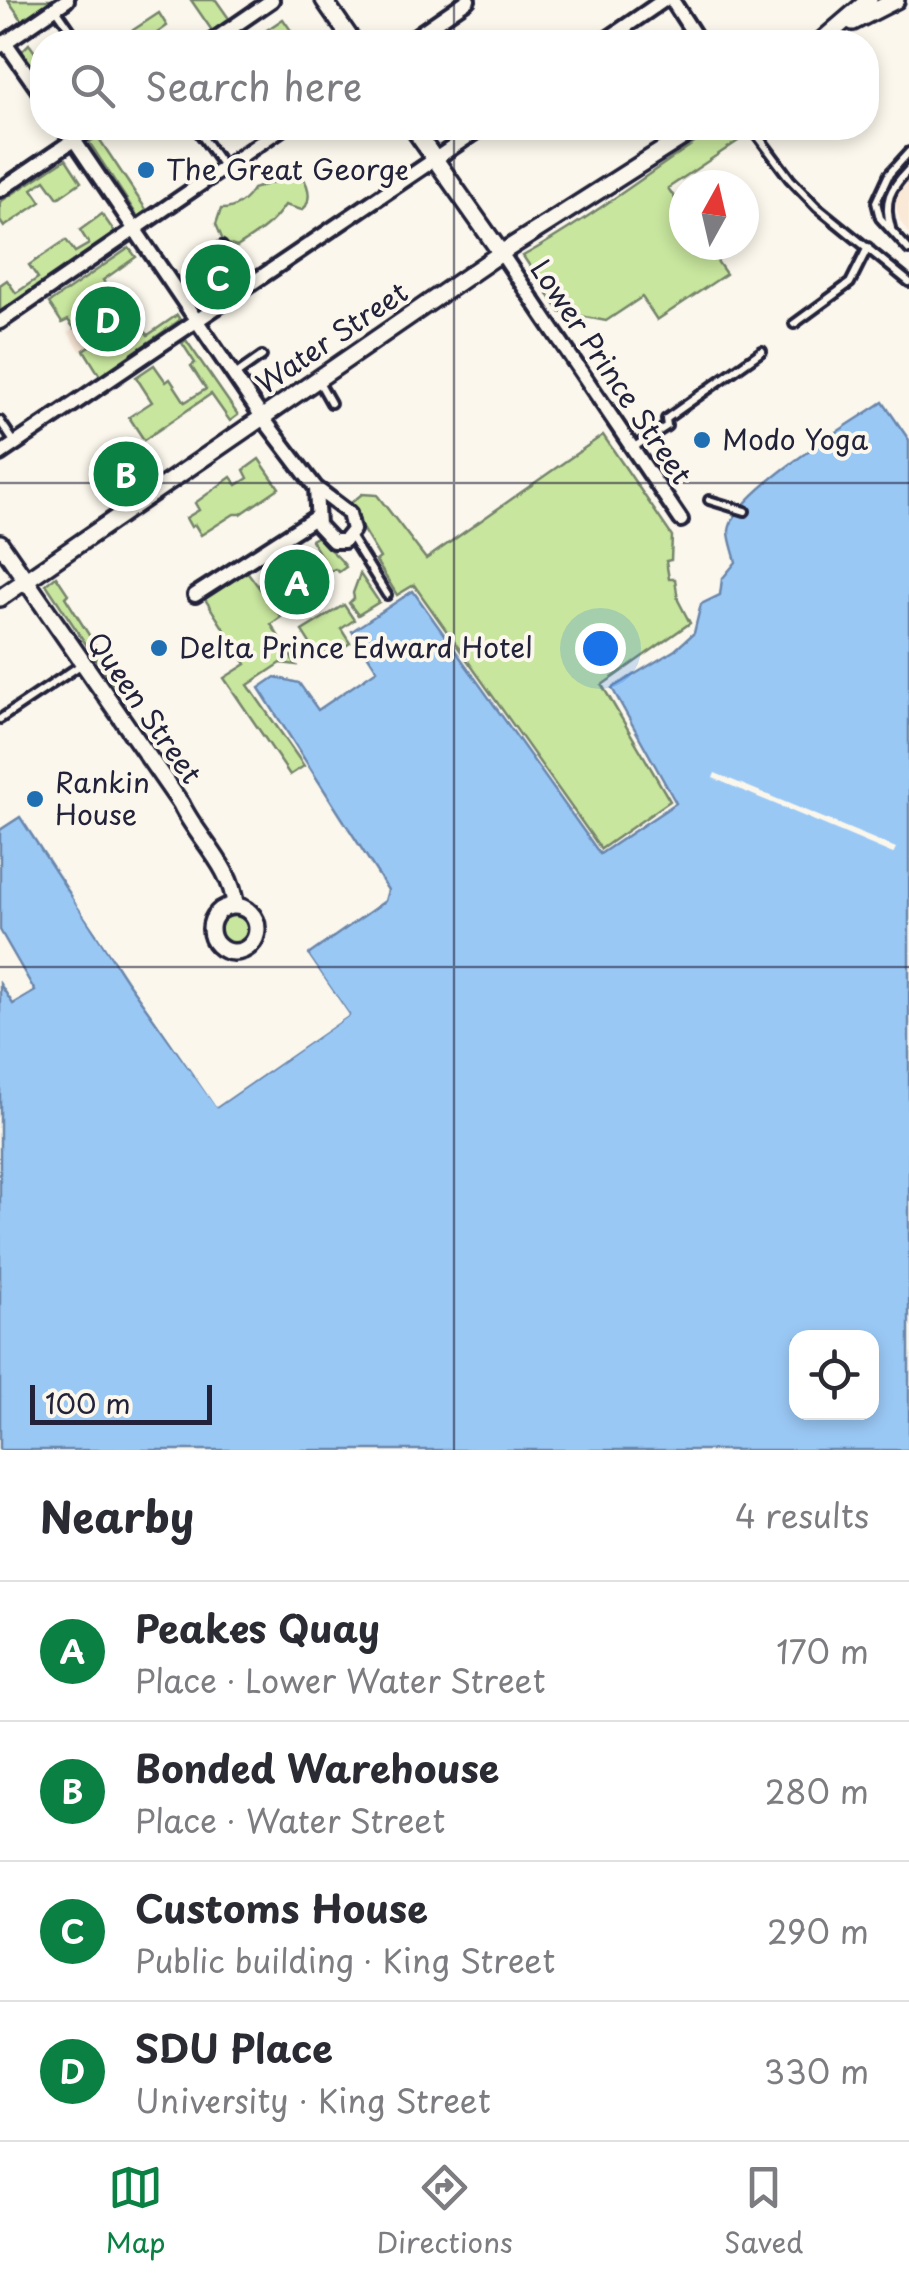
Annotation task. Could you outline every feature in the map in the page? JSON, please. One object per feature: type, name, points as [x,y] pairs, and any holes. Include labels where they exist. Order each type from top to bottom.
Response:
[{"type":"street","points":[[229,30],[272,0]]},
{"type":"street","points":[[324,0],[345,30]]},
{"type":"street","points":[[424,30],[468,0]]},
{"type":"street","points":[[620,30],[664,0]]},
{"type":"street","points":[[672,0],[691,30]]},
{"type":"street","points":[[840,28],[869,0]]},
{"type":"street","points":[[837,30],[896,0]]},
{"type":"street","points":[[30,79],[2,44],[61,4]]},
{"type":"street","points":[[0,190],[61,140]]},
{"type":"street","points":[[75,140],[262,416],[316,488],[349,512],[353,524],[350,536],[333,542],[322,532],[316,517],[316,488]]},
{"type":"street","points":[[0,322],[265,140]]},
{"type":"street","points":[[422,140],[501,253]]},
{"type":"street","points":[[0,454],[464,140]]},
{"type":"street","name":"Water Street","points":[[0,598],[501,253],[678,140]]},
{"type":"street","name":"Lower Prince Street","points":[[501,253],[681,520]]},
{"type":"street","points":[[195,595],[316,517]]},
{"type":"street","name":"Queen Street","points":[[0,543],[231,881],[234,905]]},
{"type":"lane","points":[[61,4],[71,30]]},
{"type":"lane","points":[[204,140],[224,168]]},
{"type":"lane","points":[[761,140],[790,180],[909,282]]},
{"type":"lane","points":[[909,152],[889,174],[876,202],[880,218],[909,250]]},
{"type":"lane","points":[[891,230],[887,198],[909,169]]},
{"type":"lane","points":[[222,246],[250,285]]},
{"type":"lane","points":[[794,324],[850,283],[868,248]]},
{"type":"lane","points":[[634,447],[762,352]]},
{"type":"lane","points":[[234,375],[262,356]]},
{"type":"lane","points":[[317,378],[331,403]]},
{"type":"lane","points":[[0,421],[15,444]]},
{"type":"lane","points":[[709,500],[745,510]]},
{"type":"lane","points":[[350,536],[386,595]]},
{"type":"lane","points":[[0,719],[82,663]]},
{"type":"shaded area","points":[[909,179],[909,234],[894,201]]},
{"type":"shaded area","points":[[107,287],[129,319],[81,352],[68,332],[89,318],[81,305]]},
{"type":"green space","points":[[8,0],[51,0],[22,20]]},
{"type":"green space","points":[[191,0],[216,0],[230,20],[212,30]]},
{"type":"green space","points":[[159,13],[167,26],[161,30],[133,30]]},
{"type":"green space","points":[[283,19],[291,30],[267,30]]},
{"type":"green space","points":[[29,44],[30,72],[18,55]]},
{"type":"green space","points":[[100,140],[147,211],[138,217],[89,142]]},
{"type":"green space","points":[[699,140],[740,140],[695,170],[669,170],[669,260],[716,260],[726,274],[657,320],[642,297],[606,321],[560,312],[523,256]]},
{"type":"green space","points":[[66,159],[81,182],[58,198],[45,180],[32,189],[41,202],[4,227],[0,221],[0,202]]},
{"type":"green space","points":[[295,168],[307,186],[306,206],[302,210],[285,205],[269,224],[237,247],[224,243],[216,224],[221,209],[235,206],[253,189],[276,181]]},
{"type":"green space","points":[[102,214],[116,234],[0,314],[0,285],[7,280],[16,293],[38,278],[29,265],[66,240],[75,252],[89,244],[80,230]]},
{"type":"green space","points":[[129,248],[136,257],[103,280],[107,287],[81,304],[89,318],[74,328],[68,320],[62,323],[49,303]]},
{"type":"green space","points":[[177,315],[180,320],[100,376],[84,350],[129,319],[134,325],[138,322],[148,335]]},
{"type":"green space","points":[[186,340],[238,415],[230,421],[211,394],[144,440],[129,417],[152,402],[136,377],[154,365],[166,382],[170,379],[185,402],[206,389],[191,366],[195,363],[182,343]]},
{"type":"green space","points":[[603,435],[672,536],[671,560],[666,561],[669,579],[675,579],[678,600],[690,623],[602,685],[670,801],[601,849],[414,585],[397,595],[376,561],[380,558],[351,503],[362,494],[377,495],[426,559]]},
{"type":"green space","points":[[259,459],[279,488],[201,535],[195,525],[191,527],[186,518],[199,510],[195,503],[231,477],[237,485],[248,478],[244,470]]},
{"type":"green space","points":[[318,536],[346,567],[339,572],[330,571],[311,540]]},
{"type":"green space","points":[[246,570],[281,617],[271,624],[296,665],[281,663],[248,685],[304,766],[290,775],[224,678],[246,664],[203,596]]},
{"type":"green space","points":[[360,574],[379,602],[358,615],[349,603]]},
{"type":"green space","points":[[56,576],[116,678],[123,674],[134,693],[113,685],[46,584]]},
{"type":"green space","points":[[344,605],[354,620],[341,629],[350,643],[328,657],[324,653],[318,656],[302,631]]},
{"type":"green space","points":[[234,916],[244,920],[248,930],[244,940],[234,944],[224,940],[220,930],[224,920]]},
{"type":"water","points":[[883,402],[909,440],[909,1450],[0,1450],[0,984],[13,1004],[35,991],[0,930],[0,830],[20,817],[126,980],[217,1107],[349,1015],[308,955],[385,901],[388,890],[259,688],[275,677],[299,683],[318,710],[377,670],[352,631],[413,591],[600,854],[676,803],[612,688],[675,650],[694,633],[701,604],[720,595],[722,579],[736,562],[729,531],[735,515],[795,460]]},
{"type":"pier","points":[[715,773],[896,848],[893,854],[713,778]]},
{"type":"pier","points":[[76,894],[218,1100],[342,1014],[305,961],[305,951],[349,1015],[216,1107],[72,897]]},
{"type":"place","name":"The Great George","points":[[146,170]]},
{"type":"place","name":"Customs House","points":[[218,277]]},
{"type":"place","name":"SDU Place","points":[[108,319]]},
{"type":"place","name":"Modo Yoga","points":[[702,440]]},
{"type":"place","name":"Bonded Warehouse","points":[[126,474]]},
{"type":"place","name":"Peakes Quay","points":[[297,582]]},
{"type":"place","name":"Delta Prince Edward Hotel","points":[[159,648]]},
{"type":"place","name":"Rankin House","points":[[35,799]]}]
